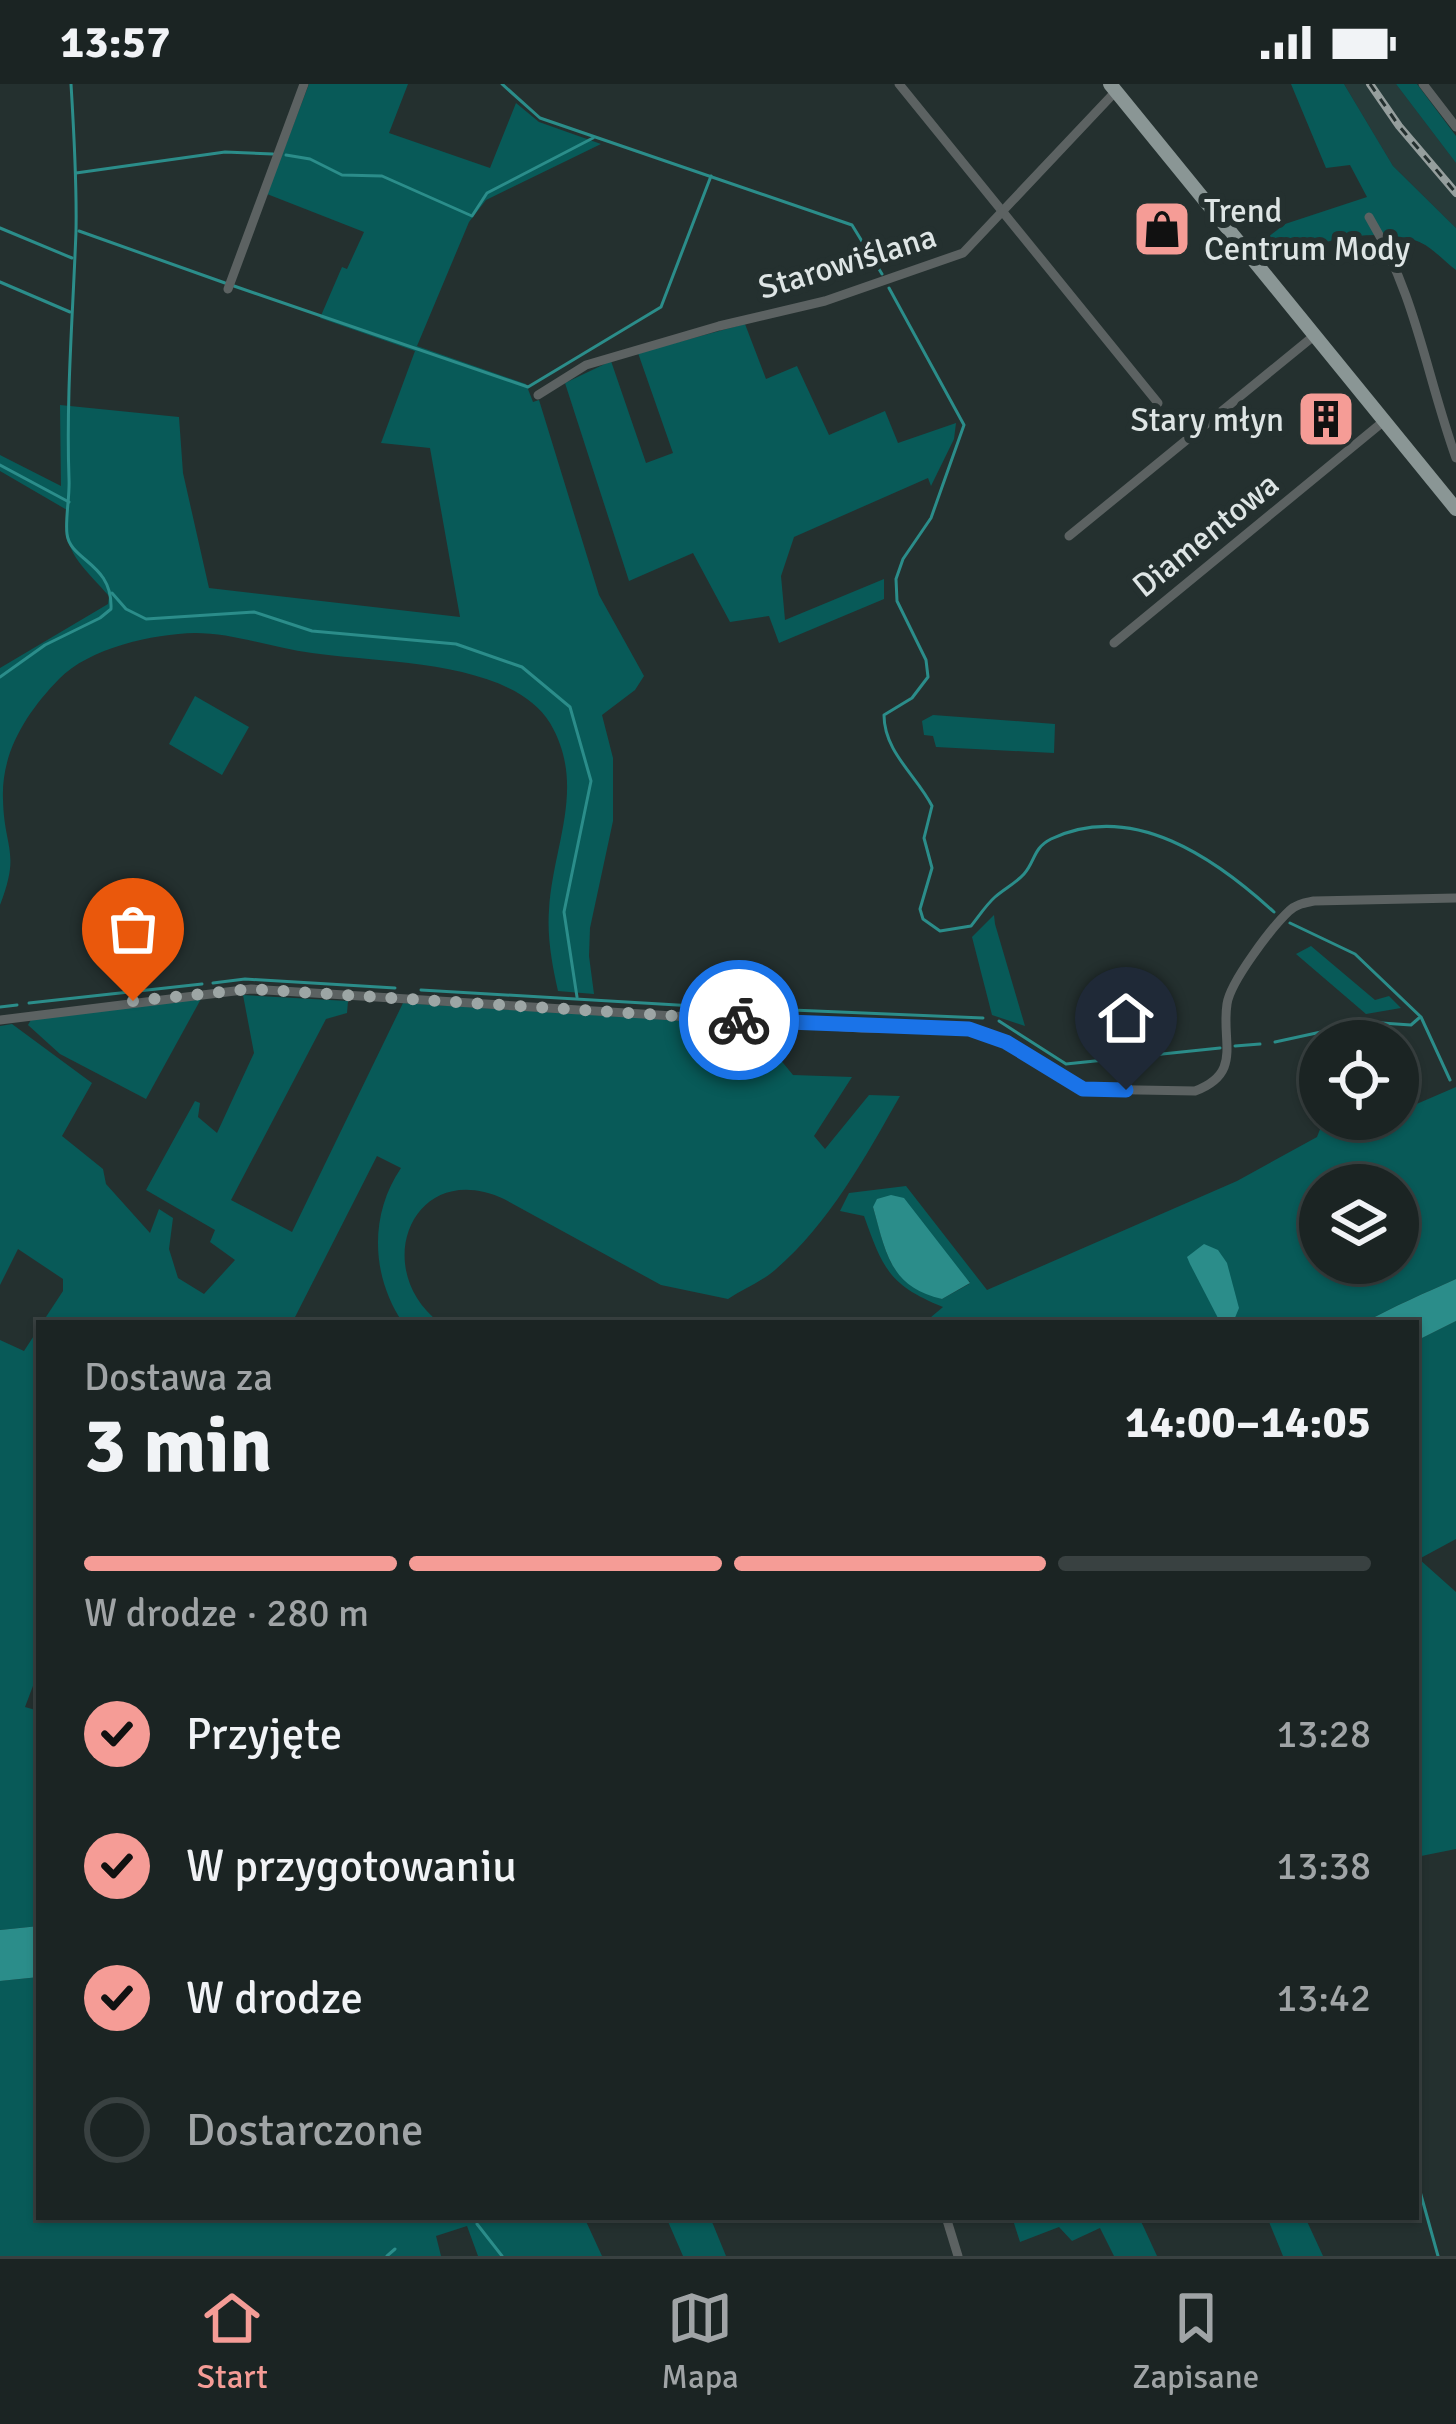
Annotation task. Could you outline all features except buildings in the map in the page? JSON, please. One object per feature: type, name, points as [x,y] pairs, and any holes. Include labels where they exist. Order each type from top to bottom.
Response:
[{"type":"main road","points":[[1113,88],[1453,500]]},
{"type":"street","points":[[228,289],[304,84]]},
{"type":"street","points":[[899,84],[1158,404]]},
{"type":"street","points":[[1423,84],[1456,128]]},
{"type":"street","name":"Starowiślana","points":[[538,395],[586,365],[825,301],[963,253],[1113,88]]},
{"type":"street","points":[[1369,218],[1408,294],[1456,458]]},
{"type":"street","points":[[1069,536],[1315,335]]},
{"type":"street","name":"Diamentowa","points":[[1114,643],[1384,421]]},
{"type":"street","points":[[0,1020],[251,989],[839,1026],[956,1028],[1006,1042],[1083,1089],[1195,1091],[1212,1083],[1227,1063],[1227,1004],[1232,989],[1296,906],[1314,901],[1456,898]]},
{"type":"street","points":[[947,2220],[958,2256]]},
{"type":"shaded area","points":[[309,84],[408,84],[389,133],[490,168],[516,103],[539,122],[601,144],[486,200],[469,222],[417,346],[526,384],[533,402],[539,400],[599,595],[644,676],[635,690],[602,715],[613,758],[613,821],[590,928],[594,994],[558,991],[549,910],[565,815],[566,770],[550,723],[531,702],[475,675],[312,653],[224,635],[160,636],[104,651],[72,668],[47,692],[27,719],[6,765],[3,799],[10,861],[0,905],[0,668],[108,604],[109,596],[71,548],[67,510],[0,471],[0,455],[61,486],[60,405],[179,417],[183,473],[209,588],[460,617],[430,448],[381,443],[415,351],[320,318],[342,267],[347,269],[364,232],[267,194]]},
{"type":"shaded area","points":[[1291,84],[1344,84],[1393,166],[1456,228],[1456,270],[1422,243],[1383,235],[1325,242],[1277,265],[1260,243],[1285,224],[1367,197],[1350,165],[1326,168]]},
{"type":"shaded area","points":[[1344,84],[1396,84],[1456,163],[1456,228],[1393,166]]},
{"type":"shaded area","points":[[1396,84],[1417,84],[1456,136],[1456,163]]},
{"type":"shaded area","points":[[745,324],[766,379],[797,366],[829,435],[885,411],[898,443],[956,423],[954,439],[931,486],[928,478],[794,537],[781,576],[785,620],[884,579],[884,599],[779,643],[769,616],[730,622],[693,553],[629,581],[565,383],[611,361],[646,463],[673,453],[638,353]]},
{"type":"shaded area","points":[[195,696],[249,727],[222,775],[169,744]]},
{"type":"shaded area","points":[[933,715],[1055,724],[1054,753],[936,747],[933,736],[924,735],[922,721]]},
{"type":"shaded area","points":[[994,915],[1025,1026],[992,1015],[972,937]]},
{"type":"shaded area","points":[[1311,946],[1375,1000],[1389,996],[1401,1008],[1366,1014],[1296,954]]},
{"type":"shaded area","points":[[243,995],[348,1001],[347,1013],[326,1019],[231,1200],[292,1232],[403,1003],[752,1025],[793,1075],[852,1077],[814,1136],[825,1149],[869,1095],[900,1096],[813,1232],[775,1270],[728,1299],[661,1285],[504,1199],[472,1190],[446,1193],[425,1205],[411,1225],[405,1249],[407,1275],[418,1300],[437,1320],[401,1320],[385,1286],[378,1246],[383,1205],[401,1168],[377,1156],[294,1320],[44,1320],[63,1291],[63,1279],[18,1249],[0,1285],[0,1026],[12,1024],[92,1083],[62,1136],[103,1169],[106,1184],[150,1233],[159,1209],[173,1218],[169,1249],[178,1278],[204,1294],[235,1260],[210,1242],[215,1230],[146,1190],[195,1101],[200,1103],[198,1117],[217,1133],[254,1053]]},
{"type":"shaded area","points":[[202,997],[146,1099],[60,1054],[28,1025],[32,1018]]},
{"type":"shaded area","points":[[1456,1087],[1456,1279],[1370,1320],[928,1320],[943,1307],[911,1291],[890,1273],[864,1216],[840,1211],[849,1193],[906,1186],[987,1290],[1237,1181],[1312,1140],[1419,1140],[1419,1103]],"holes":[[[873,1207],[969,1284],[942,1299],[900,1275],[887,1254]]]},
{"type":"shaded area","points":[[904,1198],[970,1283],[942,1299],[901,1277],[887,1253],[873,1207],[877,1199]]},
{"type":"shaded area","points":[[1204,1244],[1218,1250],[1227,1263],[1239,1308],[1234,1320],[1219,1320],[1187,1257]]},
{"type":"shaded area","points":[[1456,1279],[1456,1321],[1419,1340],[1419,1320],[1370,1320]]},
{"type":"shaded area","points":[[1456,1321],[1456,1539],[1419,1559],[1419,1340]]},
{"type":"shaded area","points":[[36,1333],[36,1678],[25,1707],[36,1710],[36,1926],[0,1930],[0,1340],[24,1351]]},
{"type":"shaded area","points":[[1419,1559],[1456,1592],[1456,1849],[1419,1856]]},
{"type":"shaded area","points":[[36,1926],[36,1977],[0,1981],[0,1930]]},
{"type":"shaded area","points":[[36,1977],[36,2220],[585,2220],[602,2256],[478,2256],[467,2226],[436,2236],[441,2256],[0,2256],[0,1981]]},
{"type":"shaded area","points":[[667,2220],[711,2220],[726,2256],[683,2256]]},
{"type":"shaded area","points":[[1013,2220],[1140,2220],[1157,2256],[1114,2256],[1100,2228],[1072,2241],[1059,2227],[1020,2242]]},
{"type":"shaded area","points":[[1268,2220],[1306,2220],[1323,2256],[1283,2256]]},
{"type":"waterway","points":[[0,677],[45,645],[111,609],[105,582],[75,551],[67,534],[76,213],[71,84]]},
{"type":"waterway","points":[[502,84],[540,118],[852,225],[882,274]]},
{"type":"waterway","points":[[286,155],[310,159],[342,175],[382,176],[472,216],[487,193],[593,138]]},
{"type":"waterway","points":[[76,173],[225,152],[273,154]]},
{"type":"waterway","points":[[234,286],[528,387],[661,307],[711,176]]},
{"type":"waterway","points":[[0,228],[72,258]]},
{"type":"waterway","points":[[79,231],[225,283]]},
{"type":"waterway","points":[[0,282],[70,312]]},
{"type":"waterway","points":[[889,288],[964,425],[931,518],[903,559],[896,579],[897,601],[926,660],[928,677],[912,698],[884,715],[889,741],[932,806],[924,838],[932,868],[920,909],[923,919],[940,931],[971,926],[992,900],[1024,874],[1045,843],[1082,829],[1112,826],[1142,831],[1200,855],[1274,912]]},
{"type":"waterway","points":[[0,465],[69,502]]},
{"type":"waterway","points":[[112,593],[126,609],[146,619],[254,612],[312,631],[456,644],[522,667],[570,707],[591,781],[564,912],[577,997]]},
{"type":"waterway","points":[[1290,923],[1355,954],[1421,1017],[1450,1080]]},
{"type":"waterway","points":[[213,983],[245,979],[395,988]]},
{"type":"waterway","points":[[29,1003],[202,984]]},
{"type":"waterway","points":[[421,990],[728,1008]]},
{"type":"waterway","points":[[0,1007],[17,1005]]},
{"type":"waterway","points":[[746,1008],[983,1018]]},
{"type":"waterway","points":[[1275,1042],[1367,1022],[1411,1025],[1419,1018]]},
{"type":"waterway","points":[[999,1021],[1066,1064],[1220,1048]]},
{"type":"waterway","points":[[1235,1046],[1260,1044]]},
{"type":"waterway","points":[[1419,2188],[1438,2256]]},
{"type":"waterway","points":[[477,2224],[502,2256]]},
{"type":"waterway","points":[[387,2256],[395,2249]]},
{"type":"railway","points":[[1370,84],[1456,193]]},
{"type":"way so far","points":[[133,1001],[251,989],[739,1020]]},
{"type":"place","name":"Trend Centrum Mody","points":[[1162,229]]},
{"type":"place","name":"Stary młyn","points":[[1326,419]]},
{"type":"route","points":[[739,1020],[969,1029],[1006,1042],[1083,1089],[1126,1090]]}]
